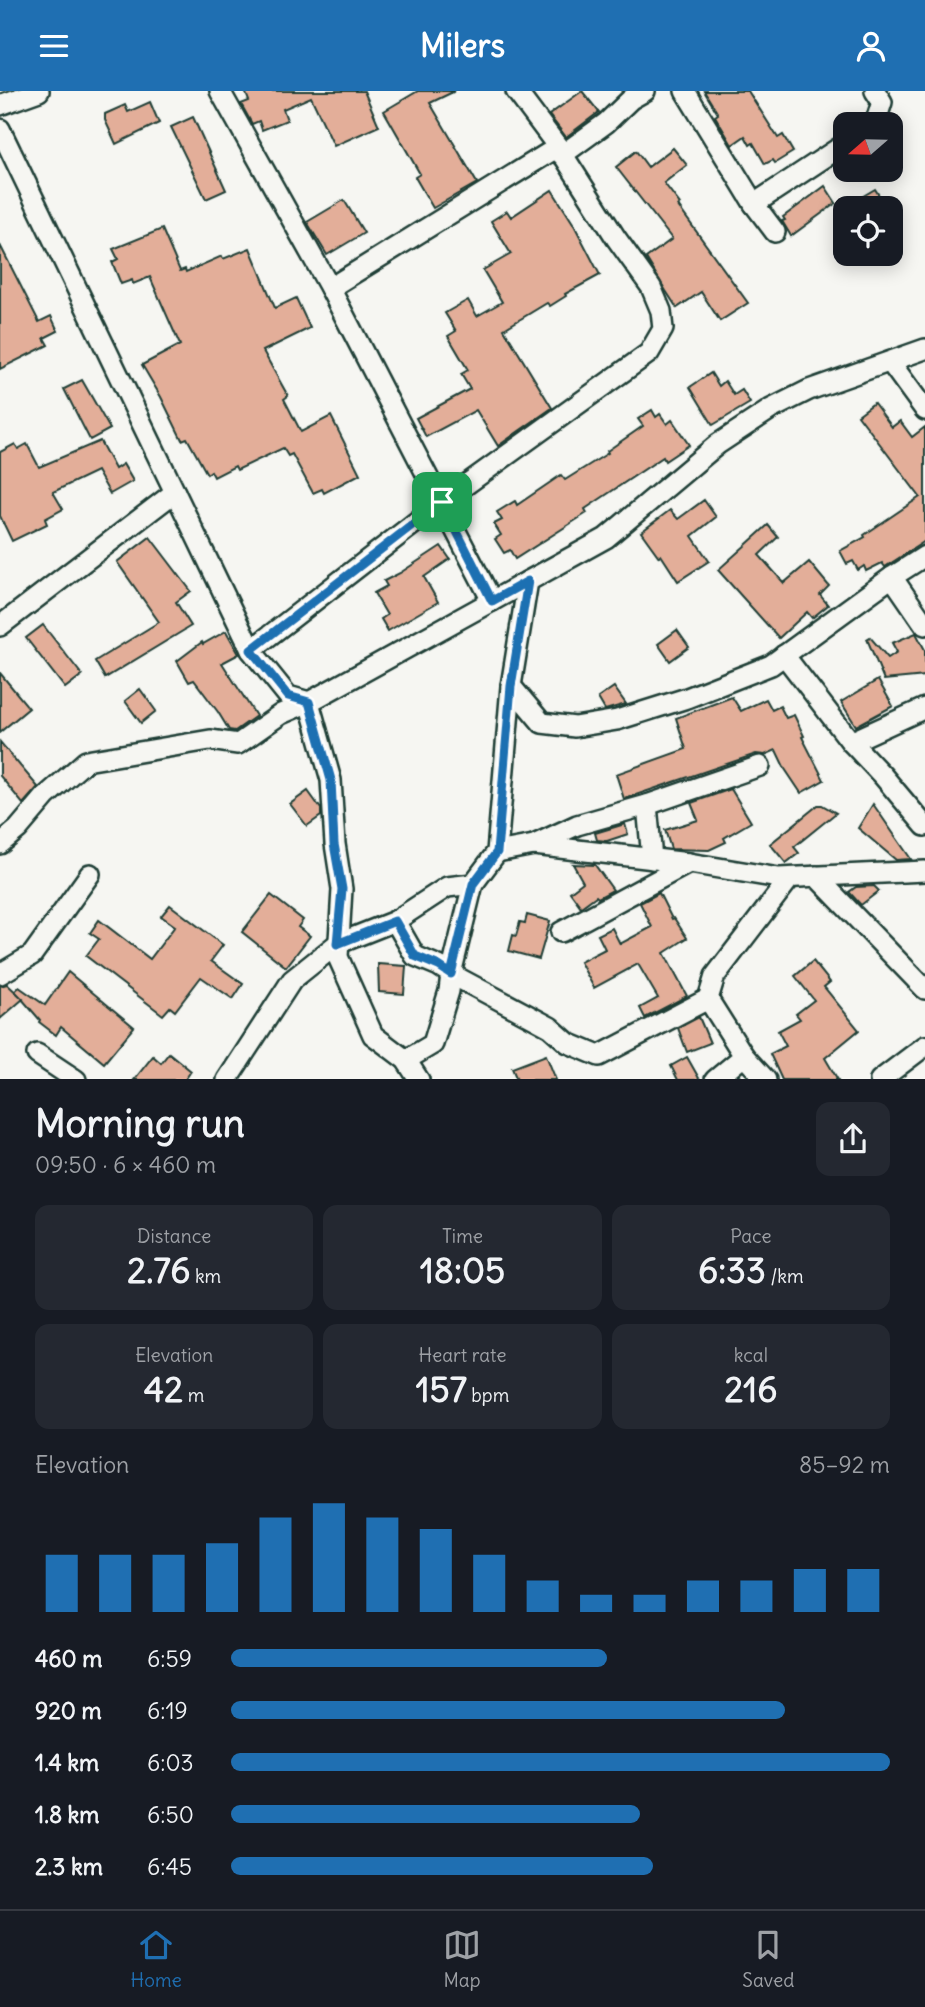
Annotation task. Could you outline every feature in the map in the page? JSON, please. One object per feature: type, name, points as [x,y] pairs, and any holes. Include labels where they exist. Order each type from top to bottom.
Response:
[{"type":"street","points":[[0,105],[39,91]]},
{"type":"street","points":[[220,91],[330,288],[492,601]]},
{"type":"street","points":[[251,650],[442,502],[649,353],[663,329],[661,311],[651,287],[615,238],[560,151],[516,91]]},
{"type":"street","points":[[685,91],[754,204],[775,232]]},
{"type":"street","points":[[875,91],[882,102],[879,112]]},
{"type":"street","points":[[330,288],[606,123],[634,94]]},
{"type":"street","points":[[0,129],[251,650],[288,696],[309,702]]},
{"type":"street","points":[[754,204],[833,152]]},
{"type":"street","points":[[0,844],[18,829],[46,796],[86,761],[210,740],[239,744],[281,714],[309,702],[606,538],[718,444],[771,409],[809,390],[925,349]]},
{"type":"street","points":[[890,362],[925,410]]},
{"type":"street","points":[[0,626],[175,492]]},
{"type":"street","points":[[511,686],[542,723],[575,727],[617,720],[687,698],[771,665],[925,556]]},
{"type":"street","points":[[892,577],[925,625]]},
{"type":"street","points":[[406,1060],[433,1044],[449,991],[473,884],[497,852],[511,686],[528,581]]},
{"type":"street","points":[[784,655],[851,742],[925,825]]},
{"type":"street","points":[[309,702],[331,780],[334,844],[342,889],[338,957],[373,1035],[406,1060],[418,1079]]},
{"type":"street","points":[[851,742],[925,708]]},
{"type":"street","points":[[497,852],[534,845],[577,825],[647,805],[760,766]]},
{"type":"street","points":[[647,805],[652,859]]},
{"type":"street","points":[[534,845],[689,863],[779,878],[925,871]]},
{"type":"street","points":[[561,933],[689,863]]},
{"type":"street","points":[[0,974],[32,955],[90,874]]},
{"type":"street","points":[[816,876],[925,989]]},
{"type":"street","points":[[395,921],[415,956],[439,966],[550,1027],[568,1043],[599,1056],[708,999],[715,976],[790,878]]},
{"type":"street","points":[[228,1079],[292,980],[337,944],[395,921],[447,887],[473,884]]},
{"type":"street","points":[[708,999],[744,1056],[765,1079]]},
{"type":"street","points":[[881,1079],[925,1046]]},
{"type":"street","points":[[37,1054],[74,1079]]},
{"type":"street","points":[[717,1079],[744,1056]]},
{"type":"building","points":[[245,91],[364,91],[379,126],[334,146],[311,97],[283,109],[287,120],[262,130],[259,121],[252,124],[241,104],[249,101]]},
{"type":"building","points":[[418,91],[455,91],[430,103],[477,183],[433,208],[415,177],[420,174],[384,111]]},
{"type":"building","points":[[582,91],[599,112],[566,137],[549,115]]},
{"type":"building","points":[[704,91],[748,91],[778,138],[783,135],[793,152],[775,163],[773,160],[765,164],[753,143],[750,145],[745,136],[732,145]]},
{"type":"building","points":[[150,102],[159,123],[116,144],[105,114],[125,105],[128,112]]},
{"type":"building","points":[[193,117],[226,190],[206,199],[171,127]]},
{"type":"building","points":[[673,148],[687,165],[664,183],[748,303],[720,321],[701,292],[677,308],[646,258],[672,239],[616,167],[636,151],[648,167]]},
{"type":"building","points":[[825,186],[833,198],[833,205],[791,236],[782,221],[785,220],[783,217]]},
{"type":"building","points":[[875,189],[879,196],[863,196]]},
{"type":"building","points":[[552,190],[600,275],[565,294],[566,296],[550,306],[547,303],[504,329],[552,408],[498,446],[476,410],[426,437],[416,418],[470,389],[461,374],[468,370],[448,336],[456,331],[445,313],[468,300],[477,316],[502,302],[483,270],[511,254],[491,221],[507,211],[511,217]]},
{"type":"building","points":[[344,200],[364,233],[327,255],[307,222]]},
{"type":"building","points":[[162,229],[180,271],[185,269],[186,272],[222,256],[223,259],[250,248],[275,308],[296,298],[310,328],[263,351],[288,396],[284,399],[301,432],[331,416],[360,474],[324,493],[322,489],[313,493],[292,454],[288,456],[283,448],[237,470],[235,466],[214,477],[211,471],[207,474],[187,438],[182,440],[142,365],[180,345],[150,277],[133,284],[132,280],[121,284],[112,262],[118,259],[113,249]]},
{"type":"building","points":[[0,245],[39,322],[51,316],[58,331],[44,338],[48,345],[0,369]]},
{"type":"building","points":[[711,373],[719,386],[725,381],[734,395],[742,390],[750,403],[713,425],[690,387]]},
{"type":"building","points":[[82,380],[110,429],[90,440],[64,389]]},
{"type":"building","points":[[874,403],[892,427],[900,421],[912,437],[925,427],[925,541],[885,567],[882,563],[866,571],[864,566],[858,570],[853,561],[847,564],[840,551],[865,537],[864,535],[920,497],[858,415]]},
{"type":"building","points":[[652,410],[656,417],[660,414],[667,424],[672,420],[689,445],[665,461],[663,457],[585,509],[587,513],[515,559],[510,550],[504,553],[495,539],[501,535],[494,524],[502,520],[497,512],[515,501],[517,505],[561,475],[565,480],[608,453],[607,451],[643,426],[638,419]]},
{"type":"building","points":[[100,441],[115,469],[123,464],[133,481],[110,494],[97,471],[53,492],[63,509],[45,519],[47,524],[12,541],[0,516],[0,452],[15,444],[18,449],[27,444],[39,467]]},
{"type":"building","points":[[704,500],[716,517],[692,536],[709,561],[678,581],[661,555],[659,557],[641,532],[670,510],[678,519]]},
{"type":"building","points":[[768,525],[778,537],[759,555],[784,583],[809,562],[829,586],[820,595],[828,605],[812,618],[807,612],[779,638],[718,570]]},
{"type":"building","points":[[150,537],[191,591],[176,602],[191,626],[105,678],[95,661],[159,622],[117,562]]},
{"type":"building","points":[[441,546],[450,559],[424,577],[438,602],[388,631],[381,619],[387,615],[374,593],[387,586],[384,581]]},
{"type":"building","points":[[43,625],[82,675],[65,688],[26,638]]},
{"type":"building","points":[[677,630],[689,647],[670,661],[658,644]]},
{"type":"building","points":[[226,631],[239,654],[222,663],[256,716],[235,731],[229,730],[194,680],[189,682],[177,661],[202,642],[203,644]]},
{"type":"building","points":[[916,633],[925,650],[925,676],[884,680],[867,639],[870,637],[888,658],[897,652],[892,643]]},
{"type":"building","points":[[0,673],[29,708],[0,732]]},
{"type":"building","points":[[878,680],[893,706],[856,726],[841,702]]},
{"type":"building","points":[[614,687],[626,704],[605,710],[598,698]]},
{"type":"building","points":[[140,689],[156,711],[141,723],[125,701]]},
{"type":"building","points":[[732,697],[741,711],[766,699],[772,710],[780,706],[786,718],[794,715],[824,780],[801,793],[776,750],[765,755],[756,754],[624,799],[616,774],[686,749],[676,718]]},
{"type":"building","points":[[0,742],[38,787],[23,804],[0,776]]},
{"type":"building","points":[[731,789],[751,822],[724,838],[726,842],[709,850],[671,849],[665,830],[698,820],[691,803]]},
{"type":"building","points":[[308,791],[321,809],[321,816],[307,826],[290,804]]},
{"type":"building","points":[[873,804],[911,859],[896,860],[858,828]]},
{"type":"building","points":[[818,805],[836,813],[794,847],[799,853],[786,863],[770,844]]},
{"type":"building","points":[[625,824],[628,834],[607,841],[597,840],[595,833]]},
{"type":"building","points":[[573,864],[595,865],[613,890],[598,898],[596,896],[581,907],[570,892],[583,882]]},
{"type":"building","points":[[874,886],[879,891],[861,905],[849,892],[856,887]]},
{"type":"building","points":[[659,893],[672,919],[674,918],[687,938],[664,953],[687,996],[645,1018],[640,1008],[658,998],[638,964],[594,988],[580,962],[605,949],[598,935],[612,928],[620,944],[652,927],[640,903]]},
{"type":"building","points":[[271,895],[303,920],[298,927],[310,936],[286,967],[242,932]]},
{"type":"building","points":[[170,905],[223,945],[211,961],[243,984],[233,999],[201,977],[175,1011],[170,1007],[163,1015],[86,956],[99,939],[90,933],[99,920],[150,959],[175,926],[161,916]]},
{"type":"building","points":[[527,915],[550,921],[539,959],[509,951],[513,935],[516,936],[520,922],[525,923]]},
{"type":"building","points":[[813,961],[830,982],[824,987],[859,1030],[825,1058],[837,1079],[782,1079],[770,1054],[786,1046],[778,1031],[800,1019],[796,1014],[814,1000],[795,976]]},
{"type":"building","points":[[378,964],[406,966],[404,994],[379,992]]},
{"type":"building","points":[[68,972],[134,1027],[104,1063],[61,1027],[56,1035],[39,1022],[15,991],[19,987],[45,1005]]},
{"type":"building","points":[[7,984],[23,999],[0,1019],[0,986]]},
{"type":"building","points":[[699,1017],[710,1043],[687,1052],[678,1028]]},
{"type":"building","points":[[169,1053],[191,1071],[186,1079],[135,1079],[153,1056],[161,1063]]},
{"type":"building","points":[[546,1055],[556,1079],[517,1079],[512,1068]]},
{"type":"building","points":[[687,1057],[699,1079],[678,1079],[671,1066]]},
{"type":"route","points":[[442,502],[492,601],[528,581],[511,686],[497,852],[473,884],[451,974],[415,956],[395,921],[337,944],[342,889],[334,844],[331,780],[309,702],[288,696],[251,650],[442,502]]}]
